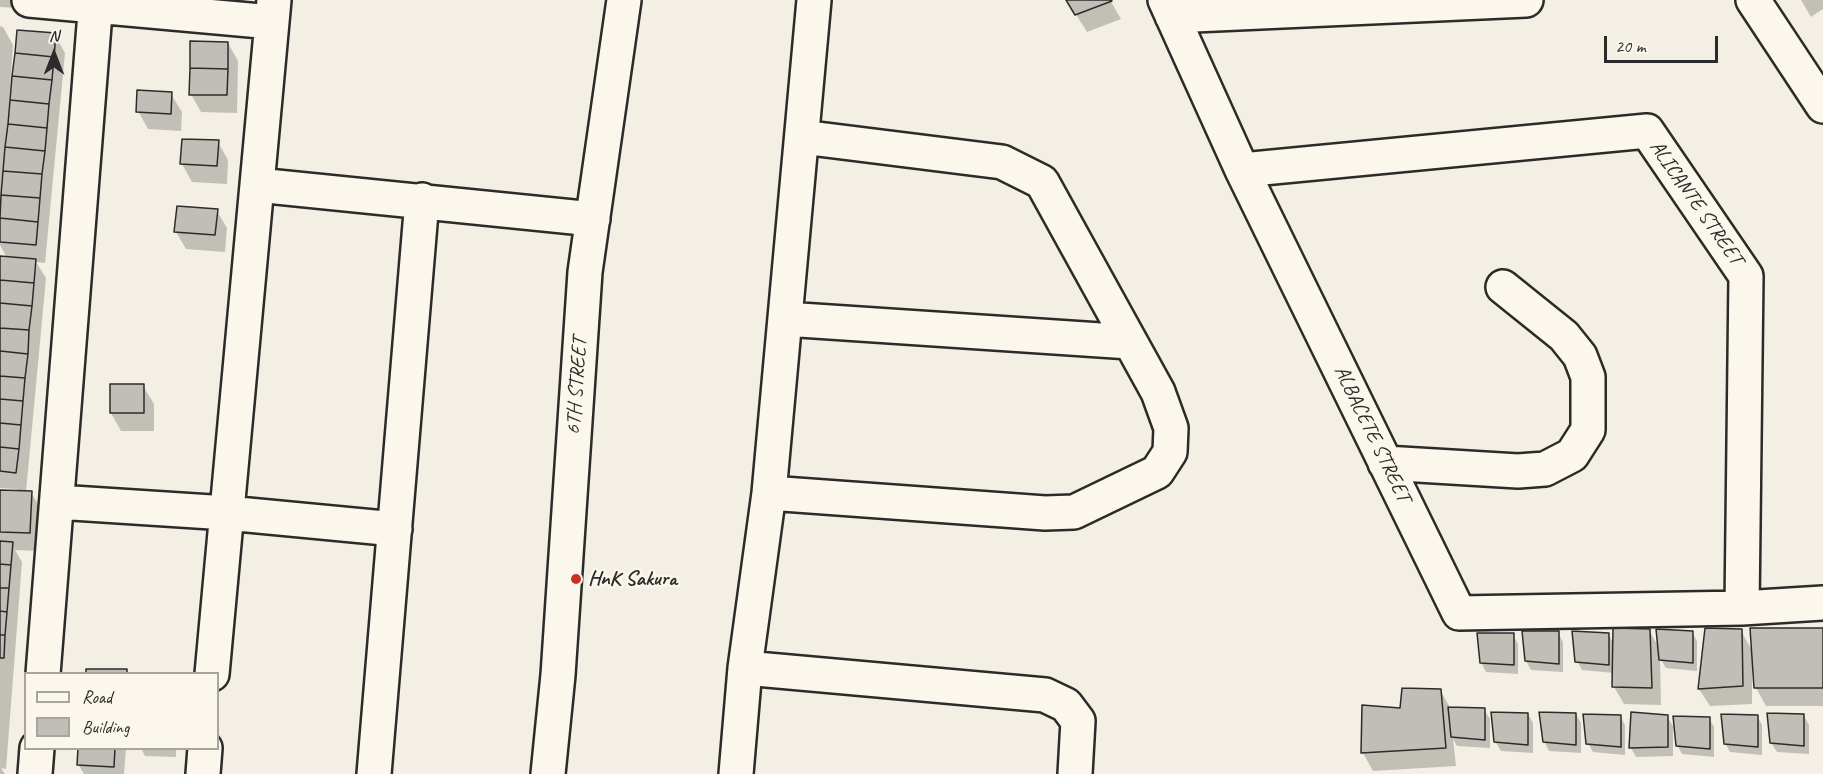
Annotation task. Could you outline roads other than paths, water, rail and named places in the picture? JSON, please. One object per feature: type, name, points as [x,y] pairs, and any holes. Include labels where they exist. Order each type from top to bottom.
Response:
[{"type":"street","points":[[29,0],[273,11],[212,672]]},
{"type":"street","name":"6TH STREET","points":[[548,774],[559,663],[585,272],[624,0]]},
{"type":"street","points":[[736,774],[745,668],[769,493],[814,0]]},
{"type":"street","points":[[1169,8],[1526,0]]},
{"type":"street","points":[[1753,0],[1811,66],[1823,106]]},
{"type":"street","points":[[43,672],[96,3]]},
{"type":"street","name":"ALBACETE STREET","points":[[1169,8],[1242,170],[1459,613],[1742,608]]},
{"type":"street","name":"ALICANTE STREET","points":[[1242,170],[1647,131],[1746,276],[1742,608]]},
{"type":"street","points":[[769,493],[1045,513],[1074,513],[1157,472],[1170,452],[1171,428],[1158,392],[1042,182],[1002,162],[802,137]]},
{"type":"street","points":[[257,185],[423,200],[592,219]]},
{"type":"street","points":[[374,774],[423,200]]},
{"type":"street","points":[[1385,463],[1518,471],[1545,469],[1572,455],[1588,430],[1588,377],[1580,356],[1564,336],[1503,287]]},
{"type":"street","points":[[785,319],[1130,342]]},
{"type":"street","points":[[57,502],[227,513],[395,529]]},
{"type":"street","points":[[1742,608],[1823,603]]},
{"type":"street","points":[[745,668],[1045,694],[1066,705],[1078,721],[1075,774]]},
{"type":"street","points":[[35,774],[37,750]]},
{"type":"street","points":[[203,774],[205,750]]},
{"type":"place","name":"HnK Sakura","points":[[576,579]]}]
